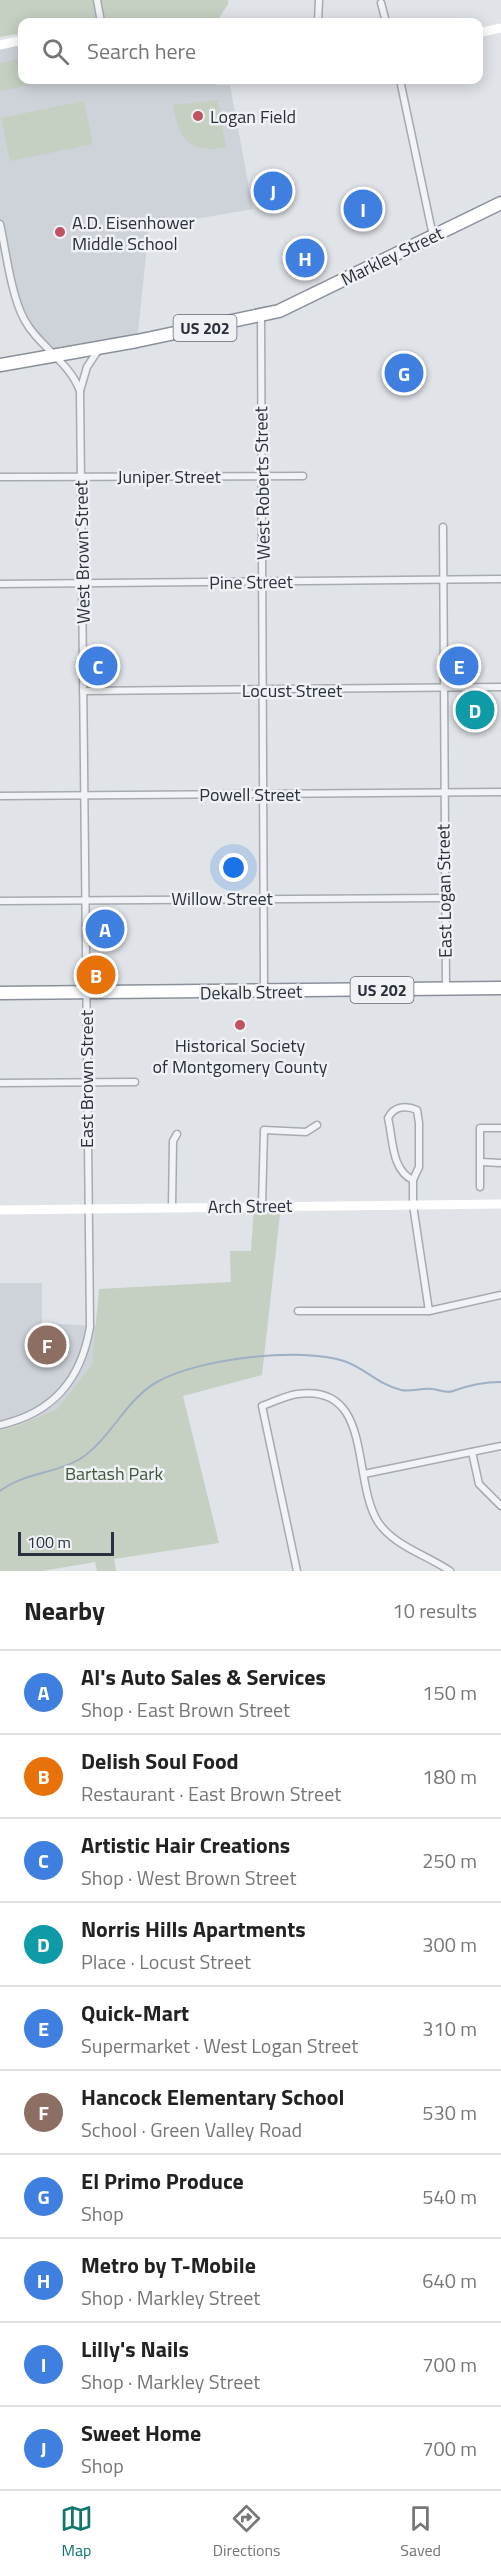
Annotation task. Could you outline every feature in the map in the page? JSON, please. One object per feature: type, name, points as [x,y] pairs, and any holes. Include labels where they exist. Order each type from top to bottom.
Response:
[{"type":"highway","name":"Markley Street","points":[[0,365],[261,316],[299,302],[501,203]]},
{"type":"highway","name":"Dekalb Street","points":[[0,993],[501,988]]},
{"type":"street","points":[[97,0],[100,18]]},
{"type":"street","points":[[318,18],[320,0]]},
{"type":"street","points":[[381,3],[385,18]]},
{"type":"street","points":[[483,32],[501,28]]},
{"type":"street","points":[[0,45],[18,41]]},
{"type":"street","points":[[401,84],[433,237]]},
{"type":"street","points":[[0,224],[24,320],[75,377],[80,391]]},
{"type":"street","name":"West Roberts Street","points":[[261,316],[264,992]]},
{"type":"street","points":[[80,391],[87,367],[101,346]]},
{"type":"street","name":"West Brown Street","points":[[80,391],[84,795]]},
{"type":"street","name":"Juniper Street","points":[[0,477],[303,476]]},
{"type":"street","name":"East Logan Street","points":[[443,527],[446,989]]},
{"type":"street","name":"Pine Street","points":[[0,584],[501,579]]},
{"type":"street","name":"Locust Street","points":[[84,691],[501,687]]},
{"type":"street","name":"Powell Street","points":[[0,796],[501,792]]},
{"type":"street","name":"East Brown Street","points":[[0,1425],[19,1421],[47,1407],[80,1365],[90,1327],[84,795]]},
{"type":"street","name":"Willow Street","points":[[0,901],[444,898]]},
{"type":"street","points":[[0,1083],[135,1082]]},
{"type":"street","points":[[413,1180],[406,1177],[397,1165],[388,1118],[391,1112],[398,1108],[409,1107],[417,1110],[419,1123],[419,1167],[413,1180],[413,1205],[429,1311]]},
{"type":"street","points":[[262,1205],[264,1130],[306,1132],[317,1125]]},
{"type":"street","points":[[480,1187],[480,1128],[501,1128]]},
{"type":"street","points":[[172,1207],[173,1141],[177,1134]]},
{"type":"street","points":[[481,1162],[501,1163]]},
{"type":"street","name":"Arch Street","points":[[0,1210],[262,1205],[501,1204]]},
{"type":"street","points":[[298,1311],[429,1311],[501,1295]]},
{"type":"street","points":[[297,1571],[262,1406],[294,1395],[309,1393],[323,1395],[335,1401],[345,1409],[354,1424],[371,1507],[388,1533],[450,1571]]},
{"type":"street","points":[[364,1474],[501,1446]]},
{"type":"street","points":[[472,1452],[479,1484],[501,1506]]},
{"type":"shaded area","points":[[18,41],[18,84],[230,84],[253,209],[149,227],[137,341],[53,355],[19,307],[0,224],[0,45]]},
{"type":"shaded area","points":[[0,1283],[42,1283],[42,1323],[97,1326],[92,1364],[57,1409],[0,1430]]},
{"type":"green space","points":[[0,0],[228,0],[219,18],[18,18],[18,34],[0,37]]},
{"type":"green space","points":[[18,59],[18,84],[34,84],[0,91],[0,63]]},
{"type":"green space","name":"Logan Field","points":[[218,100],[226,148],[203,148],[188,142],[179,127],[173,105]]},
{"type":"green space","points":[[84,101],[93,144],[10,161],[1,118]]},
{"type":"green space","name":"Bartash Park","points":[[254,1205],[281,1205],[262,1375],[183,1396],[219,1543],[114,1559],[116,1571],[97,1571],[95,1562],[42,1571],[0,1571],[0,1430],[14,1427],[57,1409],[92,1364],[99,1289],[231,1282],[230,1251],[251,1251]]},
{"type":"waterway","points":[[0,1491],[9,1485],[80,1459],[91,1451],[136,1399],[157,1382],[175,1374],[223,1361],[277,1355],[325,1357],[344,1361],[393,1388],[404,1390],[434,1389],[451,1392],[476,1384],[501,1382]]},
{"type":"place","name":"Logan Field","points":[[198,116]]},
{"type":"place","name":"Sweet Home","points":[[273,191]]},
{"type":"place","name":"Lilly's Nails","points":[[363,209]]},
{"type":"place","name":"A.D. Eisenhower Middle School","points":[[60,232]]},
{"type":"place","name":"Metro by T-Mobile","points":[[305,258]]},
{"type":"place","name":"El Primo Produce","points":[[404,373]]},
{"type":"place","name":"Artistic Hair Creations","points":[[98,666]]},
{"type":"place","name":"Quick-Mart","points":[[459,666]]},
{"type":"place","name":"Norris Hills Apartments","points":[[475,710]]},
{"type":"place","name":"Al's Auto Sales & Services","points":[[105,929]]},
{"type":"place","name":"Delish Soul Food","points":[[96,975]]},
{"type":"place","name":"Historical Society of Montgomery County","points":[[240,1025]]},
{"type":"place","name":"Hancock Elementary School","points":[[47,1345]]}]
